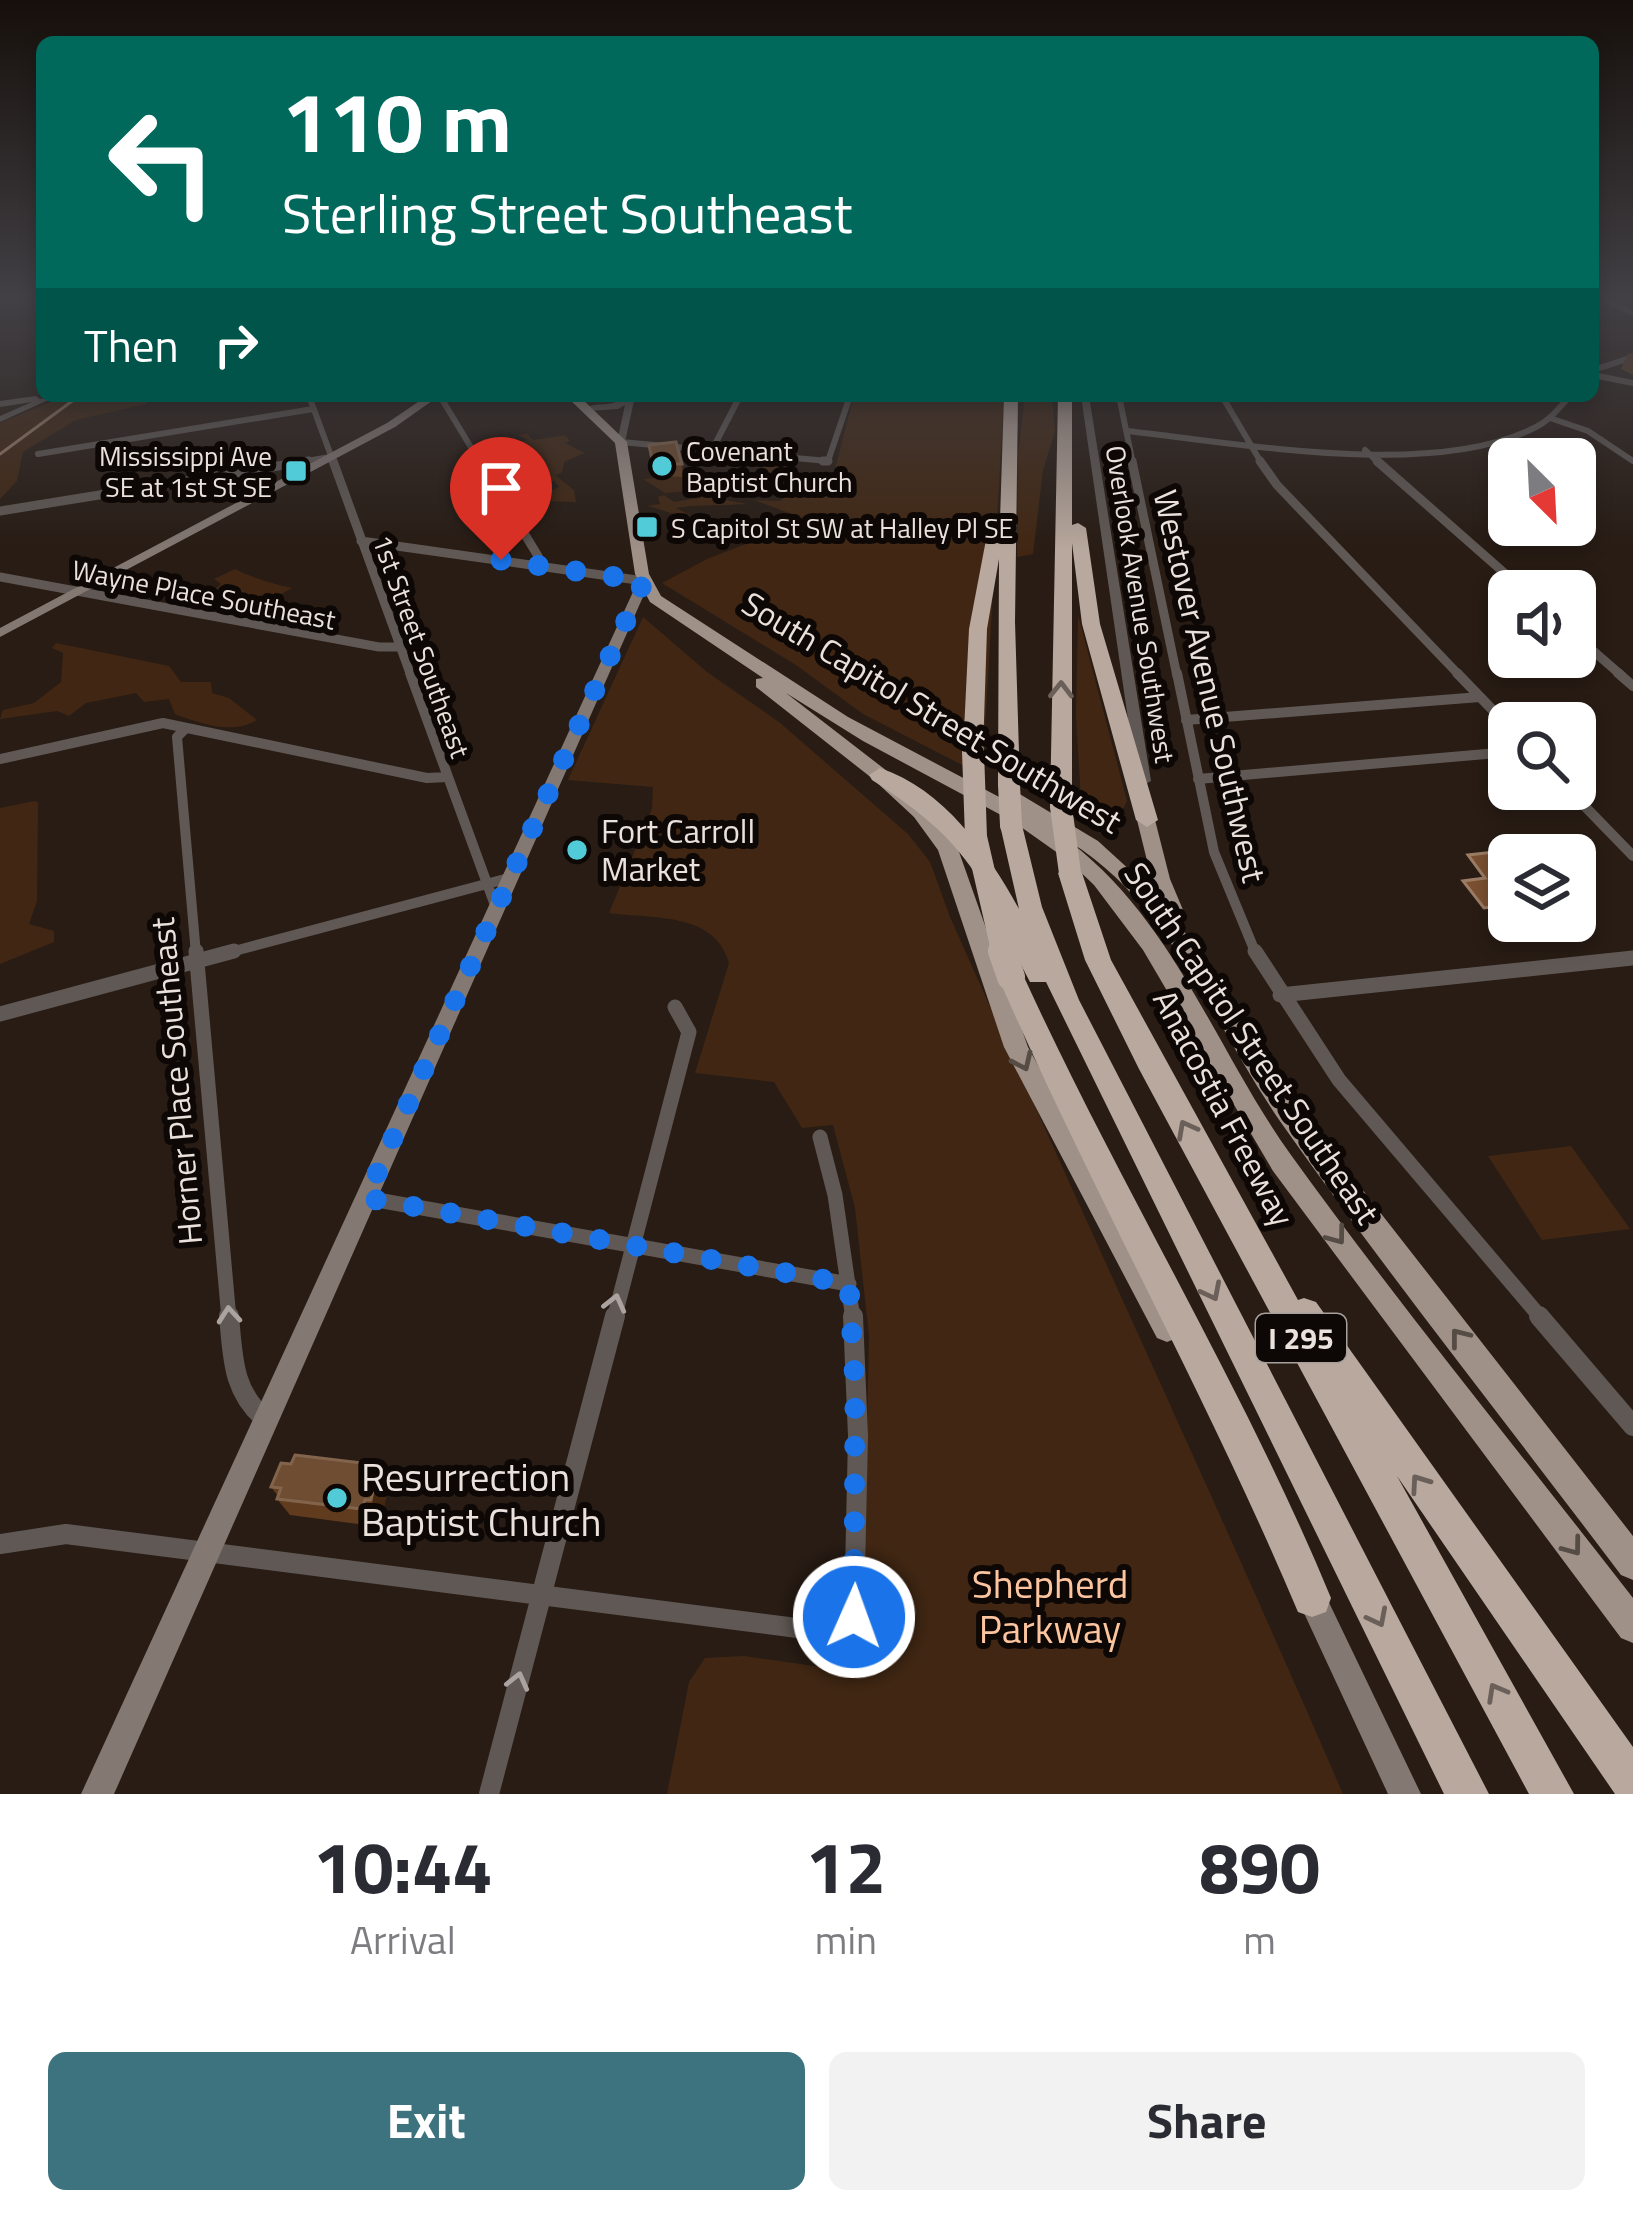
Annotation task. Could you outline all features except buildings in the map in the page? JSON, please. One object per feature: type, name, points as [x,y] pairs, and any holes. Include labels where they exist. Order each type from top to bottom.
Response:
[{"type":"highway","name":"I 295","points":[[1011,402],[1006,622],[1011,825],[1042,943],[1139,1151],[1467,1794]]},
{"type":"highway","name":"Anacostia Freeway","points":[[1065,402],[1060,807],[1070,873],[1105,975],[1552,1794]]},
{"type":"highway","points":[[1010,464],[982,597],[973,751],[976,845],[995,932],[1052,1069],[1273,1508],[1312,1598]]},
{"type":"highway","points":[[1066,473],[1075,495],[1088,611],[1147,820]]},
{"type":"highway","points":[[880,775],[935,812],[976,852],[1094,1086],[1139,1151]]},
{"type":"highway","points":[[1213,1178],[1273,1258],[1372,1417],[1633,1784]]},
{"type":"main road","points":[[0,633],[427,402]]},
{"type":"main road","points":[[97,1794],[644,581],[621,442],[580,402]]},
{"type":"main road","name":"South Capitol Street Southeast","points":[[644,581],[656,598],[866,735],[1040,830],[1106,885],[1153,950],[1235,1095],[1282,1163],[1633,1626]]},
{"type":"main road","name":"South Capitol Street Southwest","points":[[644,581],[865,719],[1034,809],[1091,845],[1152,902],[1208,982],[1288,1113],[1633,1563]]},
{"type":"main road","points":[[694,624],[880,775],[928,822],[953,858],[1002,1014],[1031,1079],[1312,1598],[1405,1794]]},
{"type":"main road","points":[[1147,820],[1168,902],[1208,982]]},
{"type":"street","points":[[0,404],[36,399]]},
{"type":"street","points":[[0,419],[40,402]]},
{"type":"street","name":"1st Street Southeast","points":[[311,402],[497,909]]},
{"type":"street","points":[[441,402],[538,556],[536,566]]},
{"type":"street","points":[[588,408],[623,402]]},
{"type":"street","points":[[630,402],[621,442],[828,461],[848,402]]},
{"type":"street","points":[[712,450],[737,402]]},
{"type":"street","name":"Overlook Avenue Southwest","points":[[1086,402],[1147,820]]},
{"type":"street","name":"Westover Avenue Southwest","points":[[1120,402],[1198,779],[1222,881],[1244,933],[1280,995],[1367,1115],[1629,1415]]},
{"type":"street","points":[[1225,402],[1277,485],[1488,705]]},
{"type":"street","points":[[1127,431],[1365,451],[1474,446],[1520,434],[1550,418],[1565,402]]},
{"type":"street","points":[[38,454],[313,409]]},
{"type":"street","points":[[1550,418],[1583,429],[1633,460]]},
{"type":"street","points":[[1365,451],[1501,570]]},
{"type":"street","points":[[3,510],[330,458]]},
{"type":"street","points":[[361,541],[644,581]]},
{"type":"street","name":"Wayne Place Southeast","points":[[0,577],[379,647],[400,647]]},
{"type":"street","points":[[1596,653],[1633,686]]},
{"type":"street","points":[[1186,720],[1480,697]]},
{"type":"street","points":[[0,759],[164,723],[427,778],[448,777]]},
{"type":"street","name":"Horner Place Southeast","points":[[186,728],[177,737],[234,1367],[243,1399],[266,1420]]},
{"type":"street","points":[[1198,779],[1488,754]]},
{"type":"street","points":[[1588,810],[1633,856]]},
{"type":"street","points":[[0,1014],[513,878]]},
{"type":"street","points":[[1280,995],[1633,958]]},
{"type":"street","points":[[489,1794],[688,1032],[675,1007]]},
{"type":"street","points":[[0,1544],[66,1534],[836,1633],[854,1617],[855,1385],[839,1207],[820,1137]]},
{"type":"street","points":[[366,1198],[849,1284]]},
{"type":"green space","points":[[51,402],[147,402],[76,420],[23,452],[17,481],[0,499],[0,423]]},
{"type":"green space","points":[[852,402],[1004,402],[983,767],[968,768],[863,714],[796,665],[662,583],[707,559],[808,520],[754,500],[780,501],[793,491],[831,484]]},
{"type":"green space","points":[[1024,402],[1052,402],[1055,432],[1043,470],[1033,554],[1017,557],[1018,454]]},
{"type":"green space","points":[[527,434],[533,440],[565,435],[570,441],[565,443],[585,453],[564,462],[562,473],[555,475],[574,490],[576,502],[545,501],[546,493],[559,487],[554,481],[542,481],[547,477],[532,448],[516,450],[515,443],[528,440],[518,435]]},
{"type":"green space","points":[[774,460],[796,463],[773,480],[731,475],[727,480],[731,483],[714,492],[721,499],[747,504],[676,508],[690,515],[684,517],[648,506],[660,504],[658,497],[664,495],[674,502],[704,497],[699,490],[665,493],[643,479],[756,472]]},
{"type":"green space","points":[[235,569],[292,588],[267,602],[211,593],[221,584],[214,579]]},
{"type":"green space","points":[[1078,615],[1127,801],[1118,819],[1104,825],[1085,823],[1082,817],[1076,717]]},
{"type":"green space","name":"Shepherd Parkway","points":[[643,617],[707,672],[779,722],[908,834],[930,862],[950,917],[1343,1794],[667,1794],[689,1682],[705,1658],[744,1656],[862,1673],[869,1336],[855,1208],[833,1125],[802,1128],[774,1082],[695,1073],[729,963],[722,946],[697,926],[681,921],[609,913],[652,809],[653,787],[568,780]]},
{"type":"green space","points":[[56,643],[169,666],[181,682],[211,682],[212,693],[229,698],[257,720],[238,727],[206,724],[175,714],[169,699],[144,702],[136,693],[86,703],[69,716],[57,711],[0,719],[3,710],[34,703],[61,682],[63,653],[52,648]]},
{"type":"green space","points":[[38,802],[37,901],[29,924],[54,931],[54,942],[0,964],[0,808]]},
{"type":"green space","points":[[1571,1146],[1630,1229],[1542,1240],[1488,1156]]},
{"type":"shaded area","points":[[1488,853],[1488,908],[1463,881],[1485,878],[1468,855]]},
{"type":"waterway","points":[[0,454],[71,402]]},
{"type":"place","name":"Covenant Baptist Church","points":[[662,466]]},
{"type":"place","name":"Mississippi Ave SE at 1st St SE","points":[[296,471]]},
{"type":"place","name":"S Capitol St SW at Halley Pl SE","points":[[647,527]]},
{"type":"place","name":"Fort Carroll Market","points":[[577,850]]},
{"type":"place","name":"Resurrection Baptist Church","points":[[337,1498]]},
{"type":"route","points":[[501,560],[644,581],[366,1198],[849,1284],[855,1385],[854,1617]]}]
